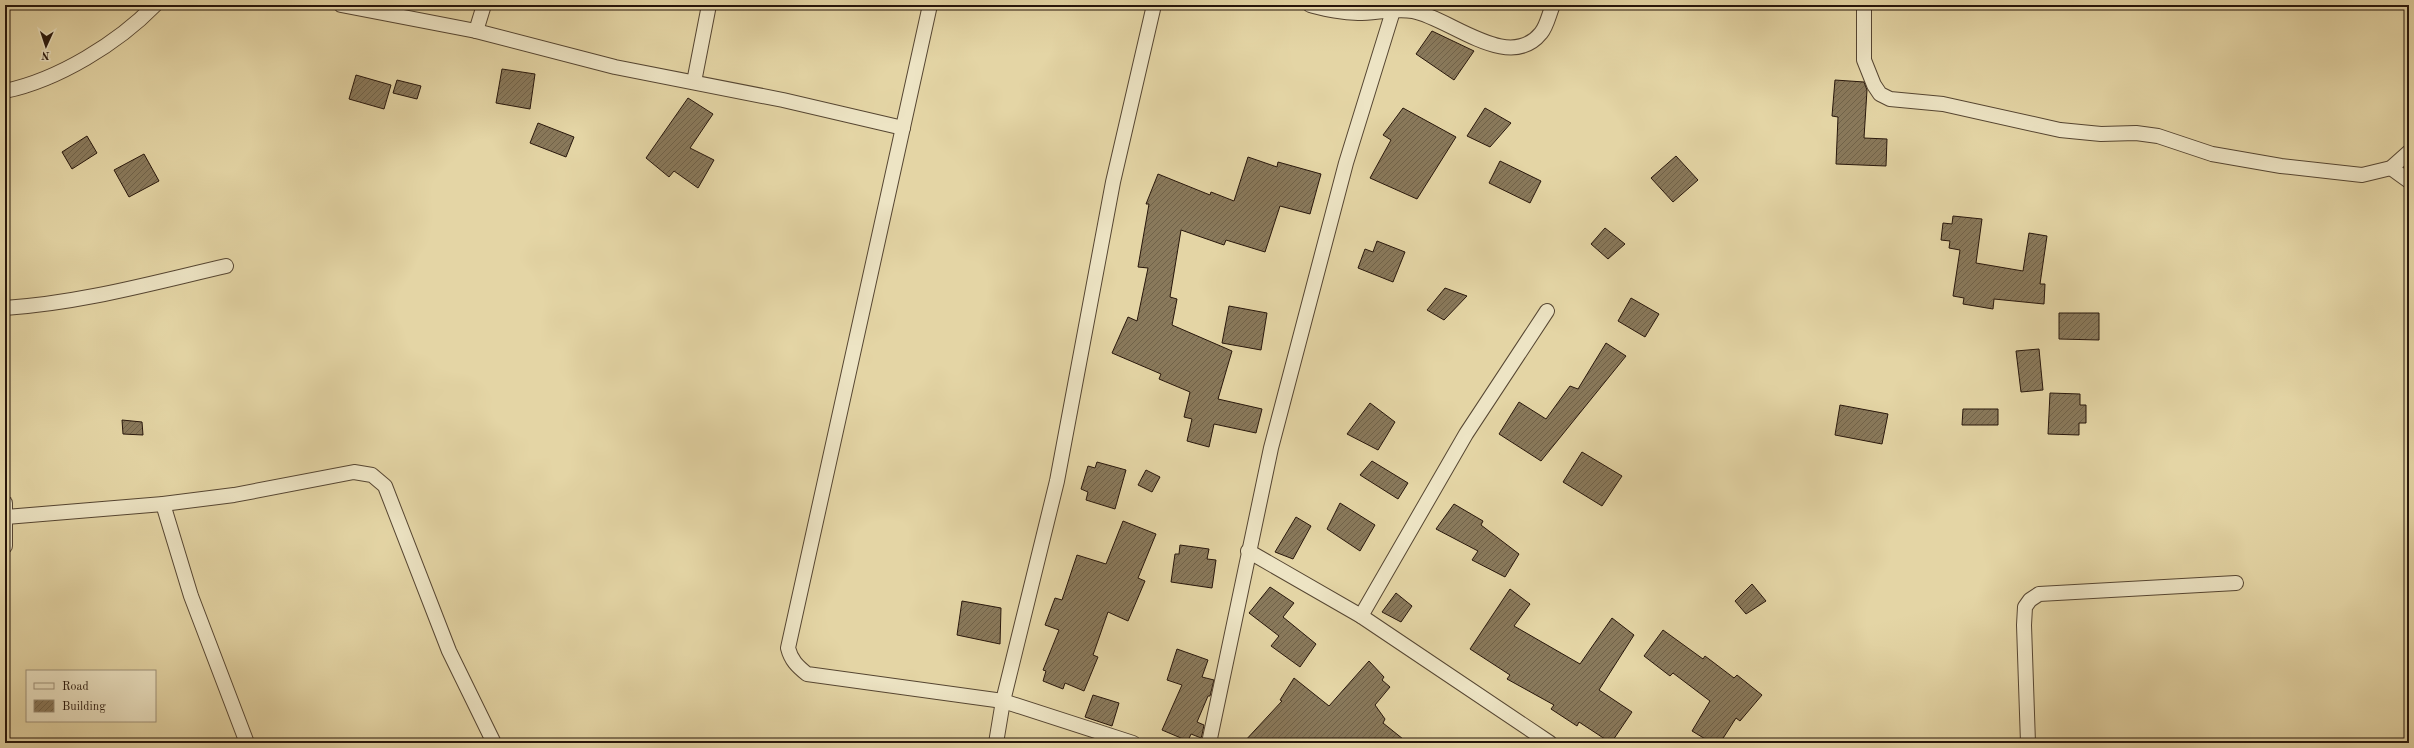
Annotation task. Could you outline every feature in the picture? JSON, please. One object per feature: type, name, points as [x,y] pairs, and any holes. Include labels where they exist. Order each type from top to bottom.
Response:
[{"type":"street","points":[[5,91],[26,87],[60,72],[117,38],[155,5]]},
{"type":"street","points":[[340,5],[476,31],[608,65],[854,115],[902,128]]},
{"type":"street","points":[[476,31],[484,5]]},
{"type":"street","points":[[694,82],[709,5]]},
{"type":"street","points":[[930,5],[788,648],[795,664],[807,674],[1003,702],[1133,743]]},
{"type":"street","points":[[996,743],[1003,702],[1057,481],[1113,182],[1154,5]]},
{"type":"street","points":[[1310,5],[1334,11],[1358,13],[1412,11],[1430,16],[1491,45],[1510,48],[1524,45],[1542,32],[1553,5]]},
{"type":"street","points":[[1864,5],[1864,60],[1874,85],[1880,94],[1890,99],[1943,104],[1997,118],[2060,130],[2101,134],[2136,133],[2158,136],[2212,154],[2281,166],[2362,175],[2391,168],[2409,152]]},
{"type":"street","points":[[1209,743],[1248,551],[1271,448],[1344,171],[1393,11]]},
{"type":"street","points":[[2391,168],[2409,181]]},
{"type":"street","points":[[5,308],[44,306],[90,298],[226,266]]},
{"type":"street","points":[[1361,616],[1466,434],[1547,311]]},
{"type":"street","points":[[5,546],[6,510],[163,504],[234,495],[354,472],[372,475],[386,486],[449,651],[494,743]]},
{"type":"street","points":[[163,504],[191,596],[247,743]]},
{"type":"street","points":[[1248,551],[1361,616],[1550,743]]},
{"type":"street","points":[[2028,743],[2024,625],[2025,607],[2030,600],[2039,594],[2236,583]]},
{"type":"building","points":[[1432,31],[1474,51],[1454,80],[1416,54]]},
{"type":"building","points":[[502,69],[535,74],[530,109],[496,103]]},
{"type":"building","points":[[356,75],[391,85],[384,109],[349,99]]},
{"type":"building","points":[[397,80],[421,86],[417,99],[393,93]]},
{"type":"building","points":[[1835,80],[1864,82],[1867,90],[1864,138],[1887,139],[1886,166],[1836,164],[1838,117],[1832,116]]},
{"type":"building","points":[[688,98],[713,114],[690,148],[714,160],[698,188],[674,171],[669,177],[646,158]]},
{"type":"building","points":[[1403,108],[1456,137],[1417,199],[1370,178],[1391,140],[1383,135]]},
{"type":"building","points":[[1485,108],[1511,123],[1490,147],[1467,136]]},
{"type":"building","points":[[538,123],[574,137],[566,157],[530,143]]},
{"type":"building","points":[[87,136],[97,153],[72,169],[62,152]]},
{"type":"building","points":[[144,154],[159,181],[129,197],[114,170]]},
{"type":"building","points":[[1676,156],[1698,180],[1673,202],[1651,178]]},
{"type":"building","points":[[1248,157],[1277,167],[1278,162],[1321,174],[1310,214],[1280,206],[1265,252],[1226,240],[1224,245],[1181,230],[1170,297],[1177,299],[1172,325],[1232,351],[1218,399],[1262,409],[1256,433],[1214,424],[1209,447],[1187,441],[1192,419],[1184,417],[1190,392],[1159,379],[1161,374],[1112,353],[1128,317],[1137,321],[1148,268],[1138,267],[1149,204],[1146,204],[1158,174],[1210,195],[1211,192],[1234,201]]},
{"type":"building","points":[[1500,161],[1541,181],[1530,203],[1489,183]]},
{"type":"building","points":[[1953,216],[1982,219],[1976,263],[2023,271],[2029,233],[2047,236],[2040,284],[2045,284],[2044,304],[1994,299],[1993,309],[1963,304],[1964,298],[1953,296],[1960,250],[1949,248],[1950,241],[1941,240],[1943,223],[1952,224]]},
{"type":"building","points":[[1605,228],[1625,244],[1608,259],[1591,244]]},
{"type":"building","points":[[1377,241],[1405,252],[1393,282],[1358,268],[1365,249],[1373,252]]},
{"type":"building","points":[[1445,288],[1467,296],[1444,320],[1427,310]]},
{"type":"building","points":[[1631,298],[1659,314],[1645,337],[1618,321]]},
{"type":"building","points":[[1229,306],[1267,313],[1261,350],[1222,343]]},
{"type":"building","points":[[2059,313],[2099,313],[2099,340],[2059,339]]},
{"type":"building","points":[[1606,343],[1626,356],[1541,461],[1499,434],[1519,402],[1546,419],[1570,386],[1578,389]]},
{"type":"building","points":[[2039,349],[2043,390],[2021,392],[2016,351]]},
{"type":"building","points":[[2050,393],[2080,394],[2080,405],[2086,405],[2086,423],[2079,423],[2079,435],[2048,434]]},
{"type":"building","points":[[1370,403],[1395,422],[1378,450],[1347,434]]},
{"type":"building","points":[[1840,405],[1888,414],[1882,444],[1835,435]]},
{"type":"building","points":[[1963,409],[1998,409],[1998,425],[1962,425]]},
{"type":"building","points":[[122,420],[142,422],[143,435],[123,434]]},
{"type":"building","points":[[1582,452],[1622,476],[1602,506],[1563,482]]},
{"type":"building","points":[[1372,461],[1408,483],[1398,499],[1360,475]]},
{"type":"building","points":[[1097,462],[1126,470],[1115,509],[1086,500],[1088,492],[1081,489],[1088,466],[1095,468]]},
{"type":"building","points":[[1146,470],[1160,477],[1152,492],[1138,485]]},
{"type":"building","points":[[1340,503],[1375,525],[1360,551],[1327,529]]},
{"type":"building","points":[[1454,504],[1483,521],[1481,525],[1519,554],[1505,577],[1472,560],[1478,551],[1436,529]]},
{"type":"building","points":[[1296,517],[1311,526],[1293,559],[1275,552]]},
{"type":"building","points":[[1123,521],[1156,534],[1138,578],[1145,581],[1128,621],[1108,612],[1093,655],[1098,657],[1084,691],[1065,683],[1063,689],[1043,681],[1046,671],[1043,670],[1059,630],[1045,625],[1055,598],[1062,600],[1077,555],[1106,564]]},
{"type":"building","points":[[1180,545],[1209,549],[1207,559],[1216,560],[1212,588],[1171,582],[1175,554],[1179,554]]},
{"type":"building","points":[[1752,584],[1766,601],[1746,614],[1735,601]]},
{"type":"building","points":[[1270,587],[1294,603],[1283,617],[1316,644],[1300,667],[1271,646],[1279,636],[1249,613]]},
{"type":"building","points":[[1510,589],[1530,604],[1514,626],[1580,664],[1612,618],[1634,635],[1599,690],[1632,712],[1611,743],[1579,722],[1577,726],[1551,709],[1554,705],[1507,679],[1510,675],[1470,649]]},
{"type":"building","points":[[1396,593],[1412,606],[1401,622],[1382,612]]},
{"type":"building","points":[[962,601],[1001,608],[1000,644],[957,635]]},
{"type":"building","points":[[1663,630],[1703,659],[1705,656],[1734,678],[1737,675],[1762,695],[1740,721],[1736,718],[1720,743],[1712,743],[1692,731],[1710,701],[1673,673],[1670,676],[1644,656]]},
{"type":"building","points":[[1177,649],[1208,660],[1202,677],[1214,680],[1210,696],[1208,696],[1197,722],[1204,725],[1201,738],[1191,734],[1188,741],[1162,730],[1182,685],[1167,680]]},
{"type":"building","points":[[1369,661],[1384,677],[1382,680],[1390,687],[1375,705],[1385,719],[1383,723],[1408,743],[1243,743],[1282,701],[1280,700],[1294,678],[1329,706]]},
{"type":"building","points":[[1093,695],[1119,703],[1112,726],[1085,717]]}]
